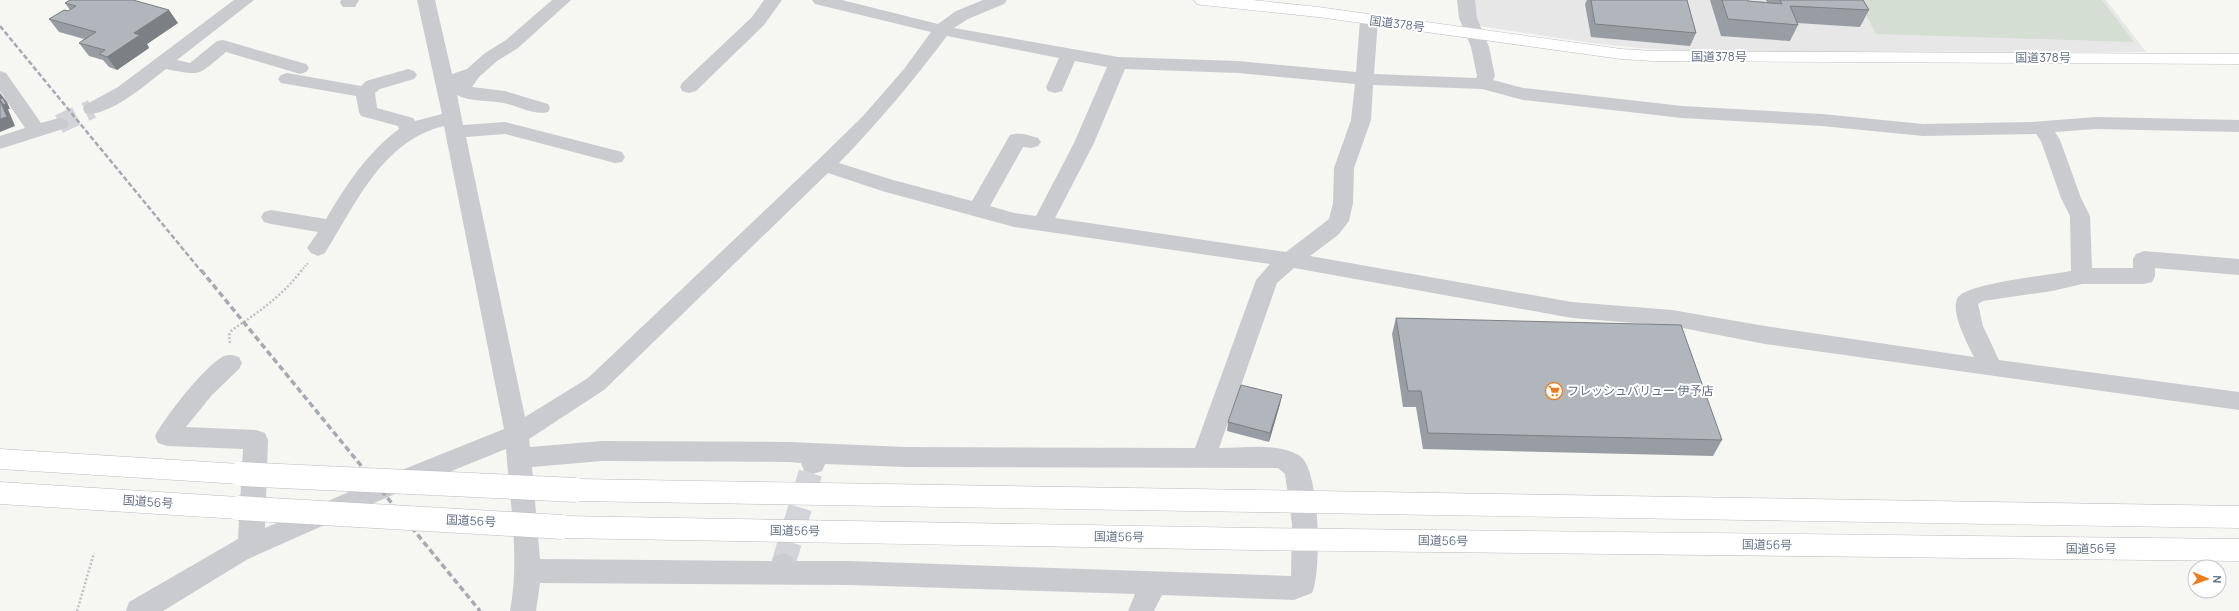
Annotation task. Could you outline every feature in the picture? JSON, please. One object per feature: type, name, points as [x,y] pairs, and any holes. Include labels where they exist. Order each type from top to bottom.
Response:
[{"type":"highway","name":"国道378号","points":[[1203,0],[1318,12],[1621,54],[1654,56],[2239,59]]},
{"type":"highway","points":[[0,459],[240,474],[576,490],[1302,500],[1880,513],[2239,517]]},
{"type":"highway","name":"国道56号","points":[[0,493],[562,527],[1305,540],[2239,550]]},
{"type":"street","points":[[92,109],[125,92],[245,0]]},
{"type":"street","points":[[426,0],[454,125],[517,434],[527,571],[527,590],[523,611]]},
{"type":"street","points":[[541,108],[505,97],[465,92],[462,89],[473,73],[491,57],[512,44],[562,0]]},
{"type":"street","points":[[689,87],[758,21],[773,0]]},
{"type":"street","points":[[821,0],[941,30],[1069,56],[1118,64],[1251,68],[1365,79],[1477,84],[1482,82],[1523,94],[1682,112],[1822,120],[1923,130],[2151,122],[2239,126]]},
{"type":"street","points":[[139,611],[251,546],[381,489],[517,434],[561,408],[596,384],[825,165],[875,114],[946,25],[962,15],[998,0]]},
{"type":"street","points":[[1466,0],[1468,18],[1480,47],[1486,76],[1482,82]]},
{"type":"street","points":[[1203,458],[1267,280],[1275,271],[1290,262],[1332,230],[1339,221],[1343,204],[1344,168],[1361,120],[1369,20]]},
{"type":"street","points":[[163,63],[194,69],[223,45],[365,92]]},
{"type":"street","points":[[1055,87],[1069,56]]},
{"type":"street","points":[[1042,224],[1084,143],[1118,64]]},
{"type":"street","points":[[272,91],[298,69]]},
{"type":"street","points":[[444,82],[473,73]]},
{"type":"street","points":[[365,92],[373,85],[408,75]]},
{"type":"street","points":[[0,77],[37,132]]},
{"type":"street","points":[[365,92],[368,112],[406,122],[409,131]]},
{"type":"street","points":[[0,143],[59,124]]},
{"type":"street","points":[[318,248],[354,189],[370,167],[385,151],[409,131],[454,125],[481,128],[505,128],[615,157]]},
{"type":"street","points":[[2041,127],[2050,140],[2071,198],[2080,216],[2082,276]]},
{"type":"street","points":[[978,209],[1017,139],[1031,142]]},
{"type":"street","points":[[825,165],[889,186],[1014,220],[1245,252],[1290,262],[1572,310],[1672,318],[1765,335],[1991,368],[2239,401]]},
{"type":"street","points":[[271,217],[332,227]]},
{"type":"street","points":[[1991,368],[1971,324],[1967,310],[1967,300],[1978,294],[2052,283],[2082,276],[2144,276],[2144,259],[2239,267]]},
{"type":"street","points":[[231,363],[208,383],[186,406],[167,436],[256,440],[251,546]]},
{"type":"street","points":[[519,458],[602,451],[789,452],[813,459],[906,457],[1280,458],[1293,464],[1299,475],[1305,540],[1303,585],[1294,588],[850,573],[782,569],[527,571]]},
{"type":"street","points":[[1141,611],[1154,583]]},
{"type":"path","points":[[231,363],[236,355],[230,342],[229,335],[232,330],[268,306],[287,289],[318,248]]},
{"type":"path","points":[[77,611],[94,553]]},
{"type":"shaded area","points":[[1473,0],[2106,0],[2146,52],[1686,51],[1640,48],[1592,43],[1479,26]]},
{"type":"shaded area","points":[[1858,0],[2102,0],[2134,42],[1876,34]]},
{"type":"building","points":[[70,0],[133,0],[169,10],[134,33],[140,35],[107,57],[99,54],[105,50],[79,43],[96,32],[49,19],[64,10],[68,11],[76,6],[65,3]]},
{"type":"building","points":[[1591,0],[1687,0],[1696,33],[1595,24]]},
{"type":"building","points":[[1722,0],[1748,0],[1782,4],[1780,0],[1863,0],[1869,10],[1790,6],[1798,25],[1728,19]]},
{"type":"building","points":[[3,98],[6,104],[4,105],[0,100]]},
{"type":"building","points":[[0,100],[7,117],[0,119]]},
{"type":"building","points":[[1396,318],[1681,325],[1722,440],[1428,433],[1421,391],[1408,391]]},
{"type":"building","points":[[1241,385],[1282,395],[1270,433],[1228,422]]},
{"type":"tunnel","points":[[59,124],[92,109]]},
{"type":"tunnel","points":[[783,565],[813,464]]},
{"type":"railway","points":[[0,26],[201,271]]},
{"type":"railway","points":[[201,270],[480,611]]},
{"type":"place","name":"フレッシュバリュー 伊予店","points":[[1554,391]]}]
